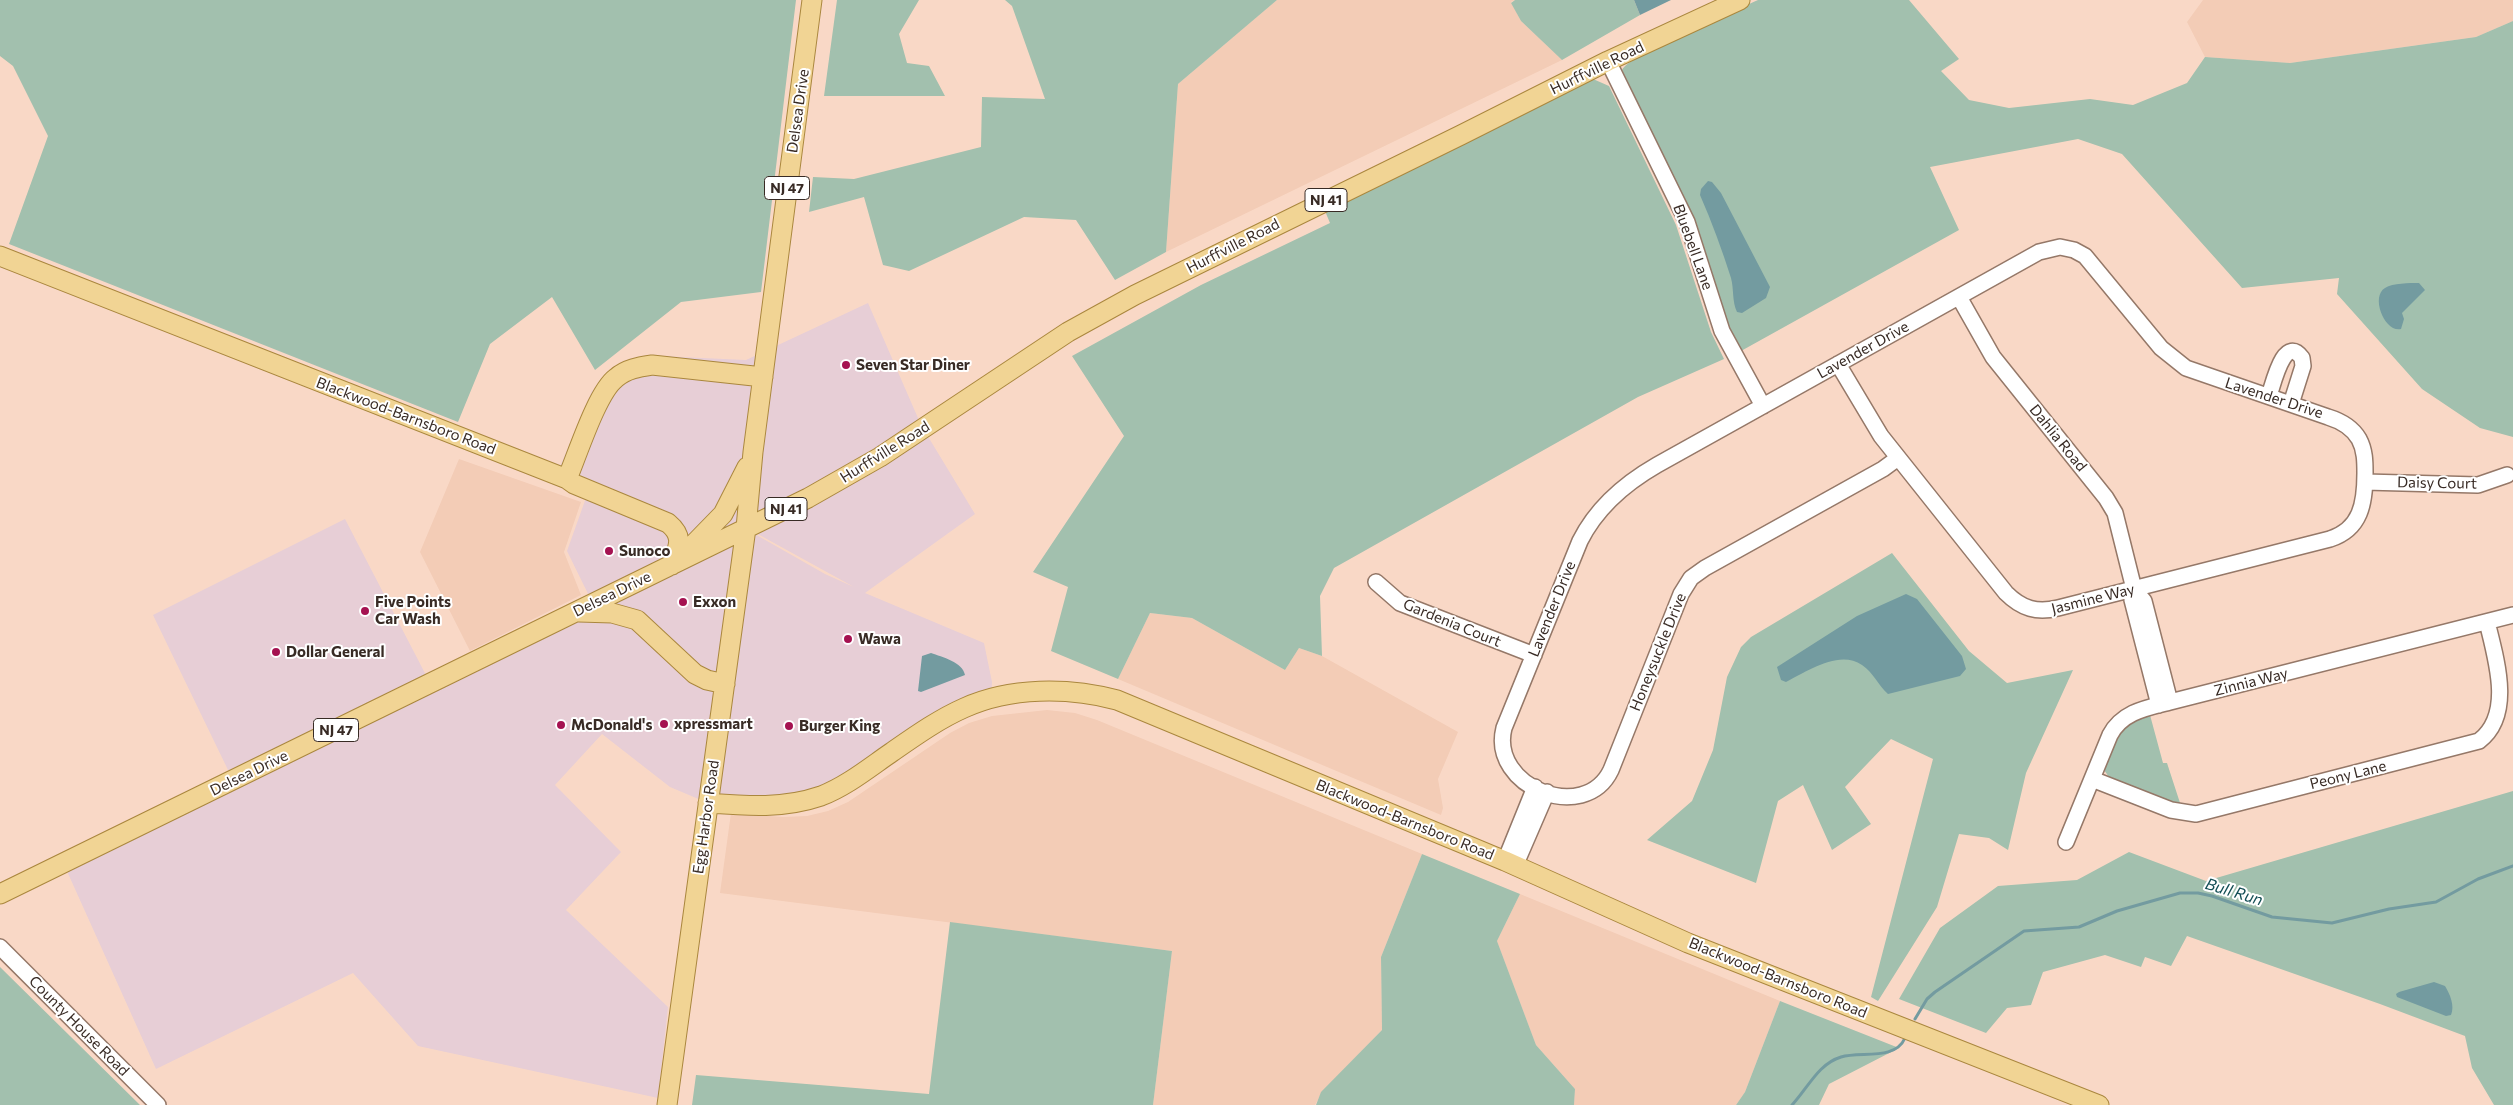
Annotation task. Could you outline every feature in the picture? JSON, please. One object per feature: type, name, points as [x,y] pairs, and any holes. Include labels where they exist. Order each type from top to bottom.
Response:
[{"type":"main road","name":"Delsea Drive","points":[[0,894],[746,528],[763,377],[812,0]]},
{"type":"main road","name":"Hurffville Road","points":[[746,528],[808,498],[872,462],[1068,332],[1135,295],[1462,135],[1608,61],[1740,0]]},
{"type":"main road","name":"Blackwood-Barnsboro Road","points":[[0,256],[567,479],[574,484],[668,523],[678,531],[679,538],[672,565]]},
{"type":"main road","points":[[567,479],[602,396],[615,378],[634,368],[652,365],[763,377]]},
{"type":"main road","name":"NJ 47","points":[[672,565],[723,514],[754,452]]},
{"type":"main road","name":"Egg Harbor Road","points":[[667,1105],[746,528]]},
{"type":"main road","points":[[575,612],[612,613],[636,620],[694,674],[707,680],[725,684]]},
{"type":"main road","name":"Blackwood-Barnsboro Road","points":[[708,803],[763,807],[785,805],[823,795],[849,781],[918,735],[964,708],[991,699],[1030,692],[1069,691],[1117,700],[1510,863],[1688,943],[2099,1105]]},
{"type":"street","name":"Bluebell Lane","points":[[1608,61],[1687,222],[1722,331],[1763,406]]},
{"type":"street","name":"Lavender Drive","points":[[1541,790],[1514,773],[1506,760],[1502,747],[1504,728],[1580,541],[1592,520],[1606,503],[1628,482],[1647,470],[2043,250],[2060,248],[2074,250],[2090,260],[2161,348],[2176,362],[2198,373],[2337,420],[2360,440],[2365,455],[2365,482]]},
{"type":"street","name":"Dahlia Road","points":[[1959,297],[1992,357],[2112,508],[2134,589],[2132,600],[2164,704]]},
{"type":"street","points":[[2269,396],[2283,357],[2292,351],[2297,352],[2302,358],[2303,366],[2291,404]]},
{"type":"street","name":"Jasmine Way","points":[[1838,364],[1874,426],[2001,588],[2018,604],[2036,611],[2050,610],[2340,536],[2352,525],[2361,511],[2365,482]]},
{"type":"street","name":"Honeysuckle Drive","points":[[1541,790],[1563,796],[1577,797],[1595,789],[1606,779],[1680,594],[1694,576],[1883,469],[1898,458]]},
{"type":"street","name":"Daisy Court","points":[[2365,482],[2478,485],[2507,474]]},
{"type":"street","name":"Gardenia Court","points":[[1376,582],[1400,603],[1534,655]]},
{"type":"street","name":"Zinnia Way","points":[[2066,842],[2107,740],[2115,727],[2131,714],[2513,615]]},
{"type":"street","name":"Peony Lane","points":[[2092,779],[2171,810],[2191,814],[2479,741],[2497,727],[2504,712],[2506,701],[2486,622]]},
{"type":"street","points":[[1510,863],[1541,790]]},
{"type":"street","name":"County House Road","points":[[0,948],[158,1105]]},
{"type":"shaded area","points":[[1277,0],[1515,0],[1511,2],[1521,21],[1562,60],[1166,252],[1178,84]]},
{"type":"shaded area","points":[[2203,0],[2513,0],[2513,21],[2476,37],[2290,63],[2205,57],[2187,22]]},
{"type":"shaded area","points":[[868,303],[921,425],[975,514],[865,593],[984,643],[992,682],[991,699],[823,795],[708,803],[670,787],[602,734],[555,785],[621,852],[566,910],[668,1007],[658,1098],[418,1046],[353,973],[156,1069],[66,869],[594,606],[567,551],[587,495],[554,481],[592,391],[622,364],[658,356],[746,360]],"holes":[[[754,532],[854,587],[825,574]]]},
{"type":"shaded area","points":[[459,459],[581,502],[564,552],[581,595],[470,651],[420,552]]},
{"type":"shaded area","points":[[345,519],[428,679],[229,772],[153,615]]},
{"type":"shaded area","points":[[1150,613],[1192,618],[1285,670],[1299,648],[1322,656],[1458,732],[1438,779],[1443,808],[1441,815],[1118,679]]},
{"type":"shaded area","points":[[1047,710],[1075,713],[1097,720],[1422,854],[1381,957],[1382,1030],[1322,1092],[1315,1105],[1153,1105],[1172,951],[720,893],[731,813],[783,817],[807,816],[828,811],[848,802],[950,733],[969,723],[992,716]]},
{"type":"shaded area","points":[[1520,894],[1780,1001],[1745,1092],[1736,1105],[1574,1105],[1575,1089],[1536,1045],[1497,941]]},
{"type":"green space","points":[[0,0],[796,0],[761,292],[681,302],[595,370],[552,297],[490,344],[458,422],[9,244],[48,136],[13,66],[0,56]]},
{"type":"green space","points":[[837,0],[919,0],[899,34],[907,63],[929,66],[945,96],[824,96]]},
{"type":"green space","points":[[1005,0],[1277,0],[1178,84],[1166,252],[1115,280],[1076,220],[1024,217],[909,271],[883,265],[864,197],[809,212],[813,177],[854,179],[981,147],[982,97],[1045,99],[1012,6]]},
{"type":"green space","points":[[1515,0],[1634,0],[1640,15],[1562,60],[1521,21],[1511,3]]},
{"type":"green space","points":[[1758,0],[1909,0],[1959,59],[1941,71],[1969,100],[2009,108],[2090,99],[2133,105],[2187,83],[2205,57],[2290,63],[2476,37],[2513,21],[2513,437],[2480,428],[2422,389],[2337,294],[2339,278],[2242,288],[2122,154],[2078,139],[1930,167],[1959,230],[1741,351],[1728,326],[1695,224],[1622,70],[1629,63],[1663,43]]},
{"type":"green space","points":[[1593,79],[1609,86],[1676,225],[1711,332],[1724,359],[1638,397],[1334,568],[1320,596],[1322,656],[1299,648],[1285,670],[1192,618],[1150,613],[1118,679],[1051,651],[1068,587],[1033,572],[1124,436],[1072,356],[1201,285],[1330,223],[1325,211]]},
{"type":"green space","points":[[1892,553],[1969,651],[2007,683],[2073,670],[2026,773],[2008,850],[1989,838],[1959,834],[1937,907],[1878,1001],[1871,997],[1933,759],[1891,739],[1845,787],[1871,824],[1832,850],[1803,785],[1778,801],[1756,883],[1647,840],[1692,801],[1713,750],[1727,677],[1741,647],[1751,637]]},
{"type":"green space","points":[[2150,715],[2163,763],[2167,763],[2181,806],[2117,782],[2109,777],[2104,770],[2113,741],[2125,724]]},
{"type":"green space","points":[[2513,791],[2513,1105],[2494,1105],[2472,1068],[2465,1036],[2187,936],[2171,966],[2145,957],[2141,967],[2105,955],[2043,972],[2031,1005],[2007,1008],[1986,1033],[1899,999],[1940,928],[1998,886],[2077,880],[2129,852],[2206,881]]},
{"type":"green space","points":[[1422,854],[1520,894],[1497,941],[1536,1045],[1575,1089],[1574,1105],[1316,1105],[1321,1092],[1382,1030],[1381,957]]},
{"type":"green space","points":[[950,922],[1172,951],[1153,1105],[692,1105],[696,1075],[929,1094]]},
{"type":"green space","points":[[0,967],[140,1105],[0,1105]]},
{"type":"green space","points":[[1780,1001],[1899,1048],[1829,1084],[1819,1105],[1736,1105],[1745,1092]]},
{"type":"water","points":[[1634,0],[1671,0],[1640,15]]},
{"type":"water","points":[[1708,181],[1712,182],[1721,193],[1770,287],[1766,298],[1742,313],[1737,312],[1735,308],[1731,278],[1717,236],[1700,195],[1701,189]]},
{"type":"water","points":[[2419,283],[2425,290],[2402,313],[2404,319],[2401,329],[2395,329],[2390,326],[2381,313],[2379,299],[2381,293],[2385,288],[2392,285]]},
{"type":"water","points":[[1906,594],[1917,599],[1962,656],[1966,669],[1960,676],[1888,694],[1866,668],[1853,661],[1843,660],[1823,664],[1786,682],[1781,680],[1777,667],[1857,616]]},
{"type":"water","points":[[931,653],[956,663],[965,675],[921,692],[918,691],[922,656]]},
{"type":"water","points":[[2434,982],[2445,986],[2447,989],[2452,1004],[2451,1015],[2446,1016],[2397,997],[2396,994],[2399,992]]},
{"type":"waterway","name":"Bull Run","points":[[1915,1019],[1927,999],[1935,992],[2024,931],[2079,927],[2117,911],[2180,893],[2198,893],[2212,896],[2272,917],[2332,923],[2389,909],[2436,902],[2478,879],[2513,866]]},
{"type":"waterway","name":"Bull Run","points":[[1792,1105],[1814,1077],[1833,1060],[1849,1055],[1886,1053],[1894,1050],[1905,1038]]},
{"type":"place","name":"Seven Star Diner","points":[[846,365]]},
{"type":"place","name":"Sunoco","points":[[609,551]]},
{"type":"place","name":"Exxon","points":[[683,602]]},
{"type":"place","name":"Five Points Car Wash","points":[[365,611]]},
{"type":"place","name":"Wawa","points":[[848,639]]},
{"type":"place","name":"Dollar General","points":[[276,652]]},
{"type":"place","name":"xpressmart","points":[[664,724]]},
{"type":"place","name":"McDonald's","points":[[561,725]]},
{"type":"place","name":"Burger King","points":[[789,726]]}]
